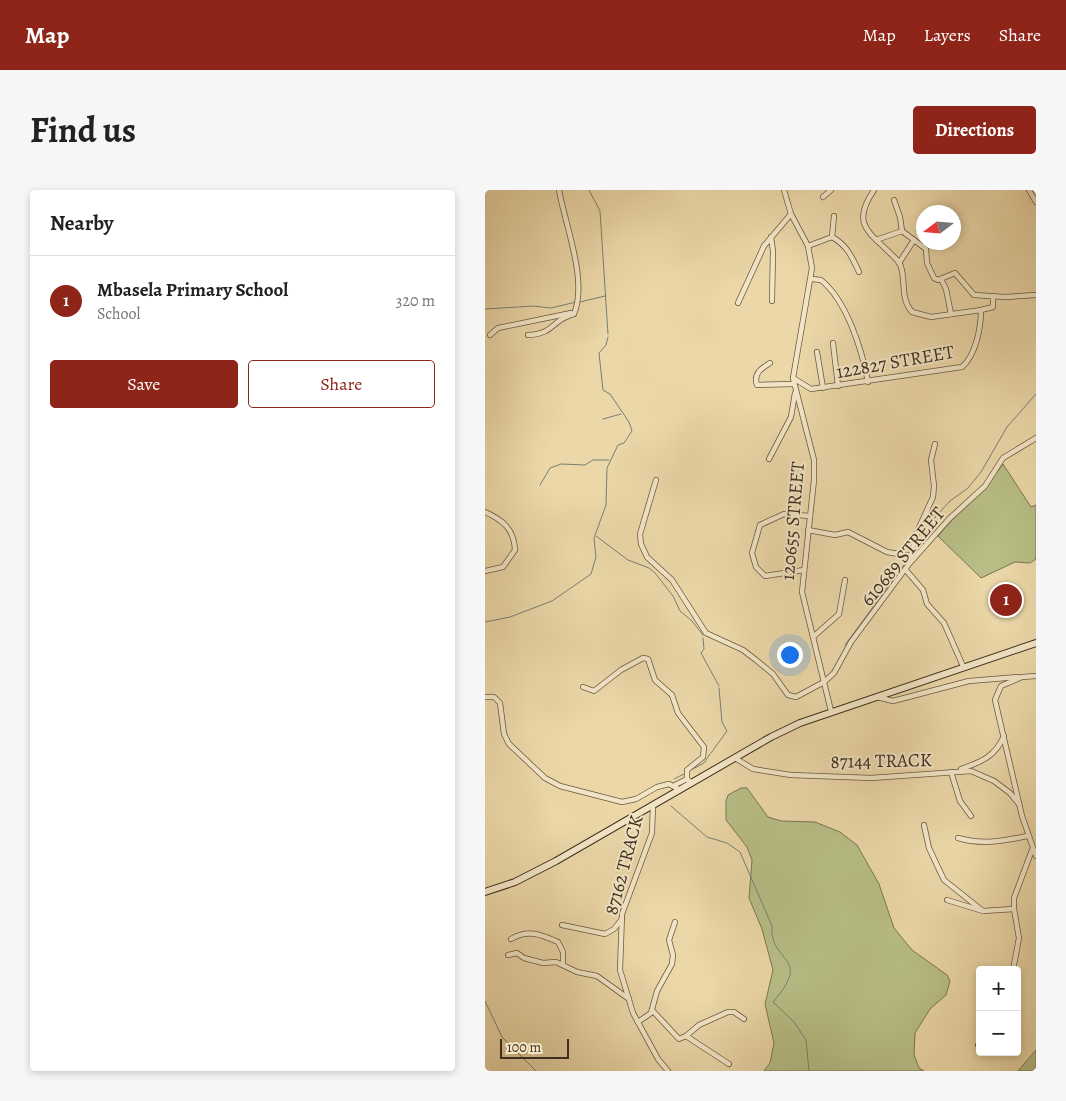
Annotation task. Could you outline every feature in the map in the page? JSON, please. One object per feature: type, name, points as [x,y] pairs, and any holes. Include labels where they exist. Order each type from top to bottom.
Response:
[{"type":"main road","points":[[485,892],[538,871],[653,805],[690,781],[783,730],[831,711],[1036,643]]},
{"type":"street","points":[[559,190],[574,246],[578,295],[574,313]]},
{"type":"street","name":"120655 STREET","points":[[784,190],[791,214],[808,246],[812,268],[812,279],[793,378],[795,392],[814,460],[802,597],[831,711]]},
{"type":"street","points":[[823,197],[831,190]]},
{"type":"street","points":[[874,190],[861,212],[867,229],[899,262],[902,271],[904,296],[912,312],[916,315],[931,317],[981,310],[993,307],[993,297]]},
{"type":"street","points":[[1029,190],[1036,202]]},
{"type":"street","points":[[894,200],[900,217],[902,231],[926,249],[927,263],[931,276],[936,279],[955,273],[971,293],[993,297],[1036,295]]},
{"type":"street","points":[[738,303],[771,236],[791,214]]},
{"type":"street","points":[[832,236],[834,216]]},
{"type":"street","points":[[876,240],[902,231]]},
{"type":"street","points":[[771,236],[773,251],[772,301]]},
{"type":"street","points":[[808,246],[832,236]]},
{"type":"street","points":[[832,236],[842,242],[859,272]]},
{"type":"street","points":[[899,262],[914,240]]},
{"type":"street","points":[[941,278],[946,289],[951,314]]},
{"type":"street","points":[[812,279],[821,280],[841,302],[864,359],[868,382]]},
{"type":"street","name":"122827 STREET","points":[[793,378],[809,388],[823,388],[962,367],[970,357],[980,327],[981,310]]},
{"type":"street","points":[[528,334],[545,333],[558,321],[574,313]]},
{"type":"street","points":[[490,336],[498,328],[574,313]]},
{"type":"street","points":[[833,343],[838,386]]},
{"type":"street","points":[[817,352],[823,388]]},
{"type":"street","points":[[770,363],[759,370],[756,377],[757,385],[794,384]]},
{"type":"street","points":[[769,459],[791,417],[795,392]]},
{"type":"street","name":"610689 STREET","points":[[656,480],[640,531],[641,544],[647,558],[672,580],[706,633],[743,650],[773,674],[791,697],[801,696],[824,682],[834,673],[851,642],[905,569],[949,519],[985,486],[1003,458],[1036,438]]},
{"type":"street","points":[[909,564],[917,532],[933,497],[931,460],[935,444]]},
{"type":"street","points":[[485,512],[497,517],[508,526],[515,550],[513,556],[503,567],[485,571]]},
{"type":"street","points":[[804,570],[765,576],[756,568],[752,551],[760,524],[783,514],[810,516]]},
{"type":"street","points":[[808,530],[835,535],[848,532],[887,552],[910,556]]},
{"type":"street","points":[[905,569],[923,590],[927,604],[944,623],[963,666]]},
{"type":"street","points":[[813,637],[839,614],[845,580]]},
{"type":"street","points":[[583,687],[594,691],[621,670],[634,665],[643,658],[648,659],[655,680],[672,695],[678,713],[704,747],[703,757],[687,770],[690,781]]},
{"type":"street","points":[[875,696],[893,702],[969,681],[1036,676]]},
{"type":"street","points":[[1022,677],[1001,686],[996,696],[997,715],[1004,736],[1027,836],[1036,856]]},
{"type":"street","points":[[485,697],[494,697],[500,703],[504,734],[509,744],[545,778],[560,786],[622,802],[636,799],[657,787],[669,784],[678,788]]},
{"type":"street","points":[[957,771],[987,759],[997,750],[1004,736]]},
{"type":"street","name":"87144 TRACK","points":[[735,758],[753,769],[791,775],[871,778],[971,771],[988,777],[1005,788],[1019,804]]},
{"type":"street","points":[[951,772],[960,801],[971,816]]},
{"type":"street","name":"87162 TRACK","points":[[653,805],[652,833],[625,905],[622,920],[620,970],[638,1022],[668,1071]]},
{"type":"street","points":[[924,825],[929,848],[944,880],[983,911]]},
{"type":"street","points":[[959,838],[970,842],[1001,842],[1027,836]]},
{"type":"street","points":[[1014,966],[1019,938],[1013,909],[1018,884],[1032,850]]},
{"type":"street","points":[[947,900],[983,911],[1013,909]]},
{"type":"street","points":[[562,925],[605,934],[614,929],[622,920]]},
{"type":"street","points":[[638,1022],[649,1015],[652,1010],[657,991],[671,964],[673,955],[670,945],[670,934],[675,922]]},
{"type":"street","points":[[511,939],[525,933],[531,933],[558,942],[563,952],[563,965]]},
{"type":"street","points":[[508,955],[517,953],[524,958],[563,965],[597,976],[629,999]]},
{"type":"street","points":[[652,1010],[677,1038],[686,1036],[699,1025],[727,1012],[734,1012],[744,1020]]},
{"type":"street","points":[[686,1036],[729,1064]]},
{"type":"green space","points":[[1003,464],[1031,507],[1036,505],[1036,559],[1030,563],[1015,562],[981,578],[938,536],[988,483]]},
{"type":"green space","points":[[741,788],[747,788],[768,817],[781,821],[815,822],[840,832],[857,845],[879,884],[894,928],[912,950],[947,975],[950,981],[946,995],[930,1009],[915,1033],[914,1055],[919,1068],[924,1071],[764,1071],[770,1063],[774,1043],[765,1004],[773,970],[762,929],[749,898],[752,860],[747,847],[726,820],[726,801],[728,795]]},
{"type":"green space","points":[[1036,1050],[1036,1071],[1018,1071]]},
{"type":"waterway","points":[[589,190],[600,211],[608,334]]},
{"type":"waterway","points":[[580,302],[605,296]]},
{"type":"waterway","points":[[485,309],[533,306],[551,308],[576,302]]},
{"type":"waterway","points":[[485,622],[510,617],[552,601],[591,574],[596,557],[594,538],[606,505],[607,468],[618,445],[624,443],[632,431],[629,422],[610,394],[603,390],[599,353],[606,345],[608,337]]},
{"type":"waterway","points":[[913,555],[936,516],[950,501],[968,488],[981,472],[1007,427],[1036,394]]},
{"type":"waterway","points":[[603,419],[621,414]]},
{"type":"waterway","points":[[540,485],[550,468],[561,464],[585,465],[593,460],[609,460]]},
{"type":"waterway","points":[[596,536],[628,560],[649,568],[655,573],[673,596],[680,611],[692,621],[703,635]]},
{"type":"waterway","points":[[845,645],[907,561]]},
{"type":"waterway","points":[[703,638],[704,649],[701,653],[719,686]]},
{"type":"waterway","points":[[711,753],[727,731],[722,722],[719,688]]},
{"type":"waterway","points":[[689,771],[704,763],[710,754]]},
{"type":"waterway","points":[[674,779],[684,774]]},
{"type":"waterway","points":[[671,806],[707,837],[727,843],[740,852],[772,926],[773,938],[790,967],[790,976],[785,987],[773,1002],[794,1022],[806,1040],[809,1071]]},
{"type":"waterway","points":[[485,1001],[502,1037],[536,1071]]},
{"type":"place","name":"Mbasela Primary School","points":[[1006,600]]}]
